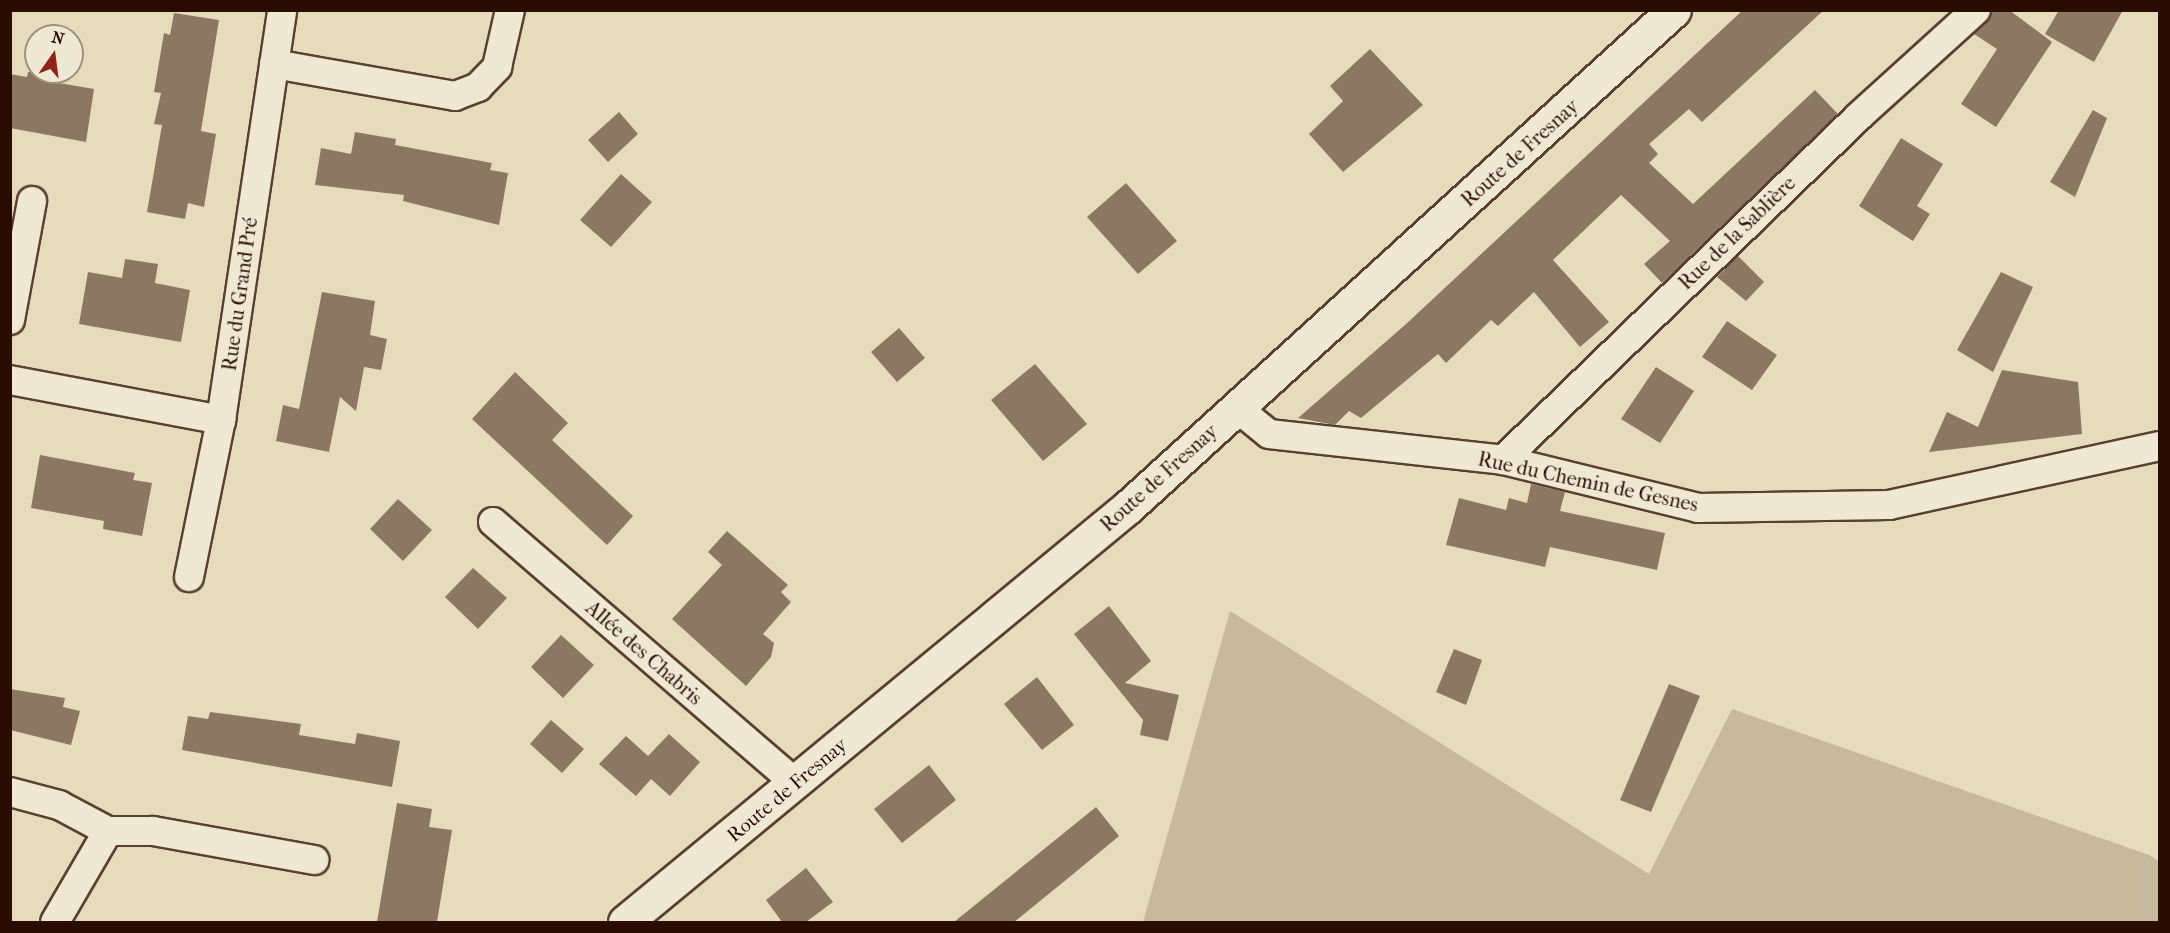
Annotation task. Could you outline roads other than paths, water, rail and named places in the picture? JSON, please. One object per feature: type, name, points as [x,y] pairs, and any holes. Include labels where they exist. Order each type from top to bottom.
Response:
[{"type":"street","name":"Rue du Grand Pré","points":[[189,577],[221,420],[282,10]]},
{"type":"street","points":[[274,64],[456,96],[478,87],[497,67],[510,10]]},
{"type":"street","name":"Route de Fresnay","points":[[625,922],[1128,507],[1674,10]]},
{"type":"street","name":"Rue de la Sablière","points":[[1503,460],[1858,117],[1976,10]]},
{"type":"street","points":[[10,320],[32,201]]},
{"type":"street","points":[[10,380],[221,420]]},
{"type":"street","name":"Rue du Chemin de Gesnes","points":[[1237,408],[1269,434],[1503,460],[1698,508],[1889,506],[2160,446]]},
{"type":"street","name":"Allée des Chabris","points":[[493,522],[795,783]]},
{"type":"street","points":[[10,792],[59,805],[108,831],[153,831],[314,860]]},
{"type":"street","points":[[55,922],[108,831]]}]
